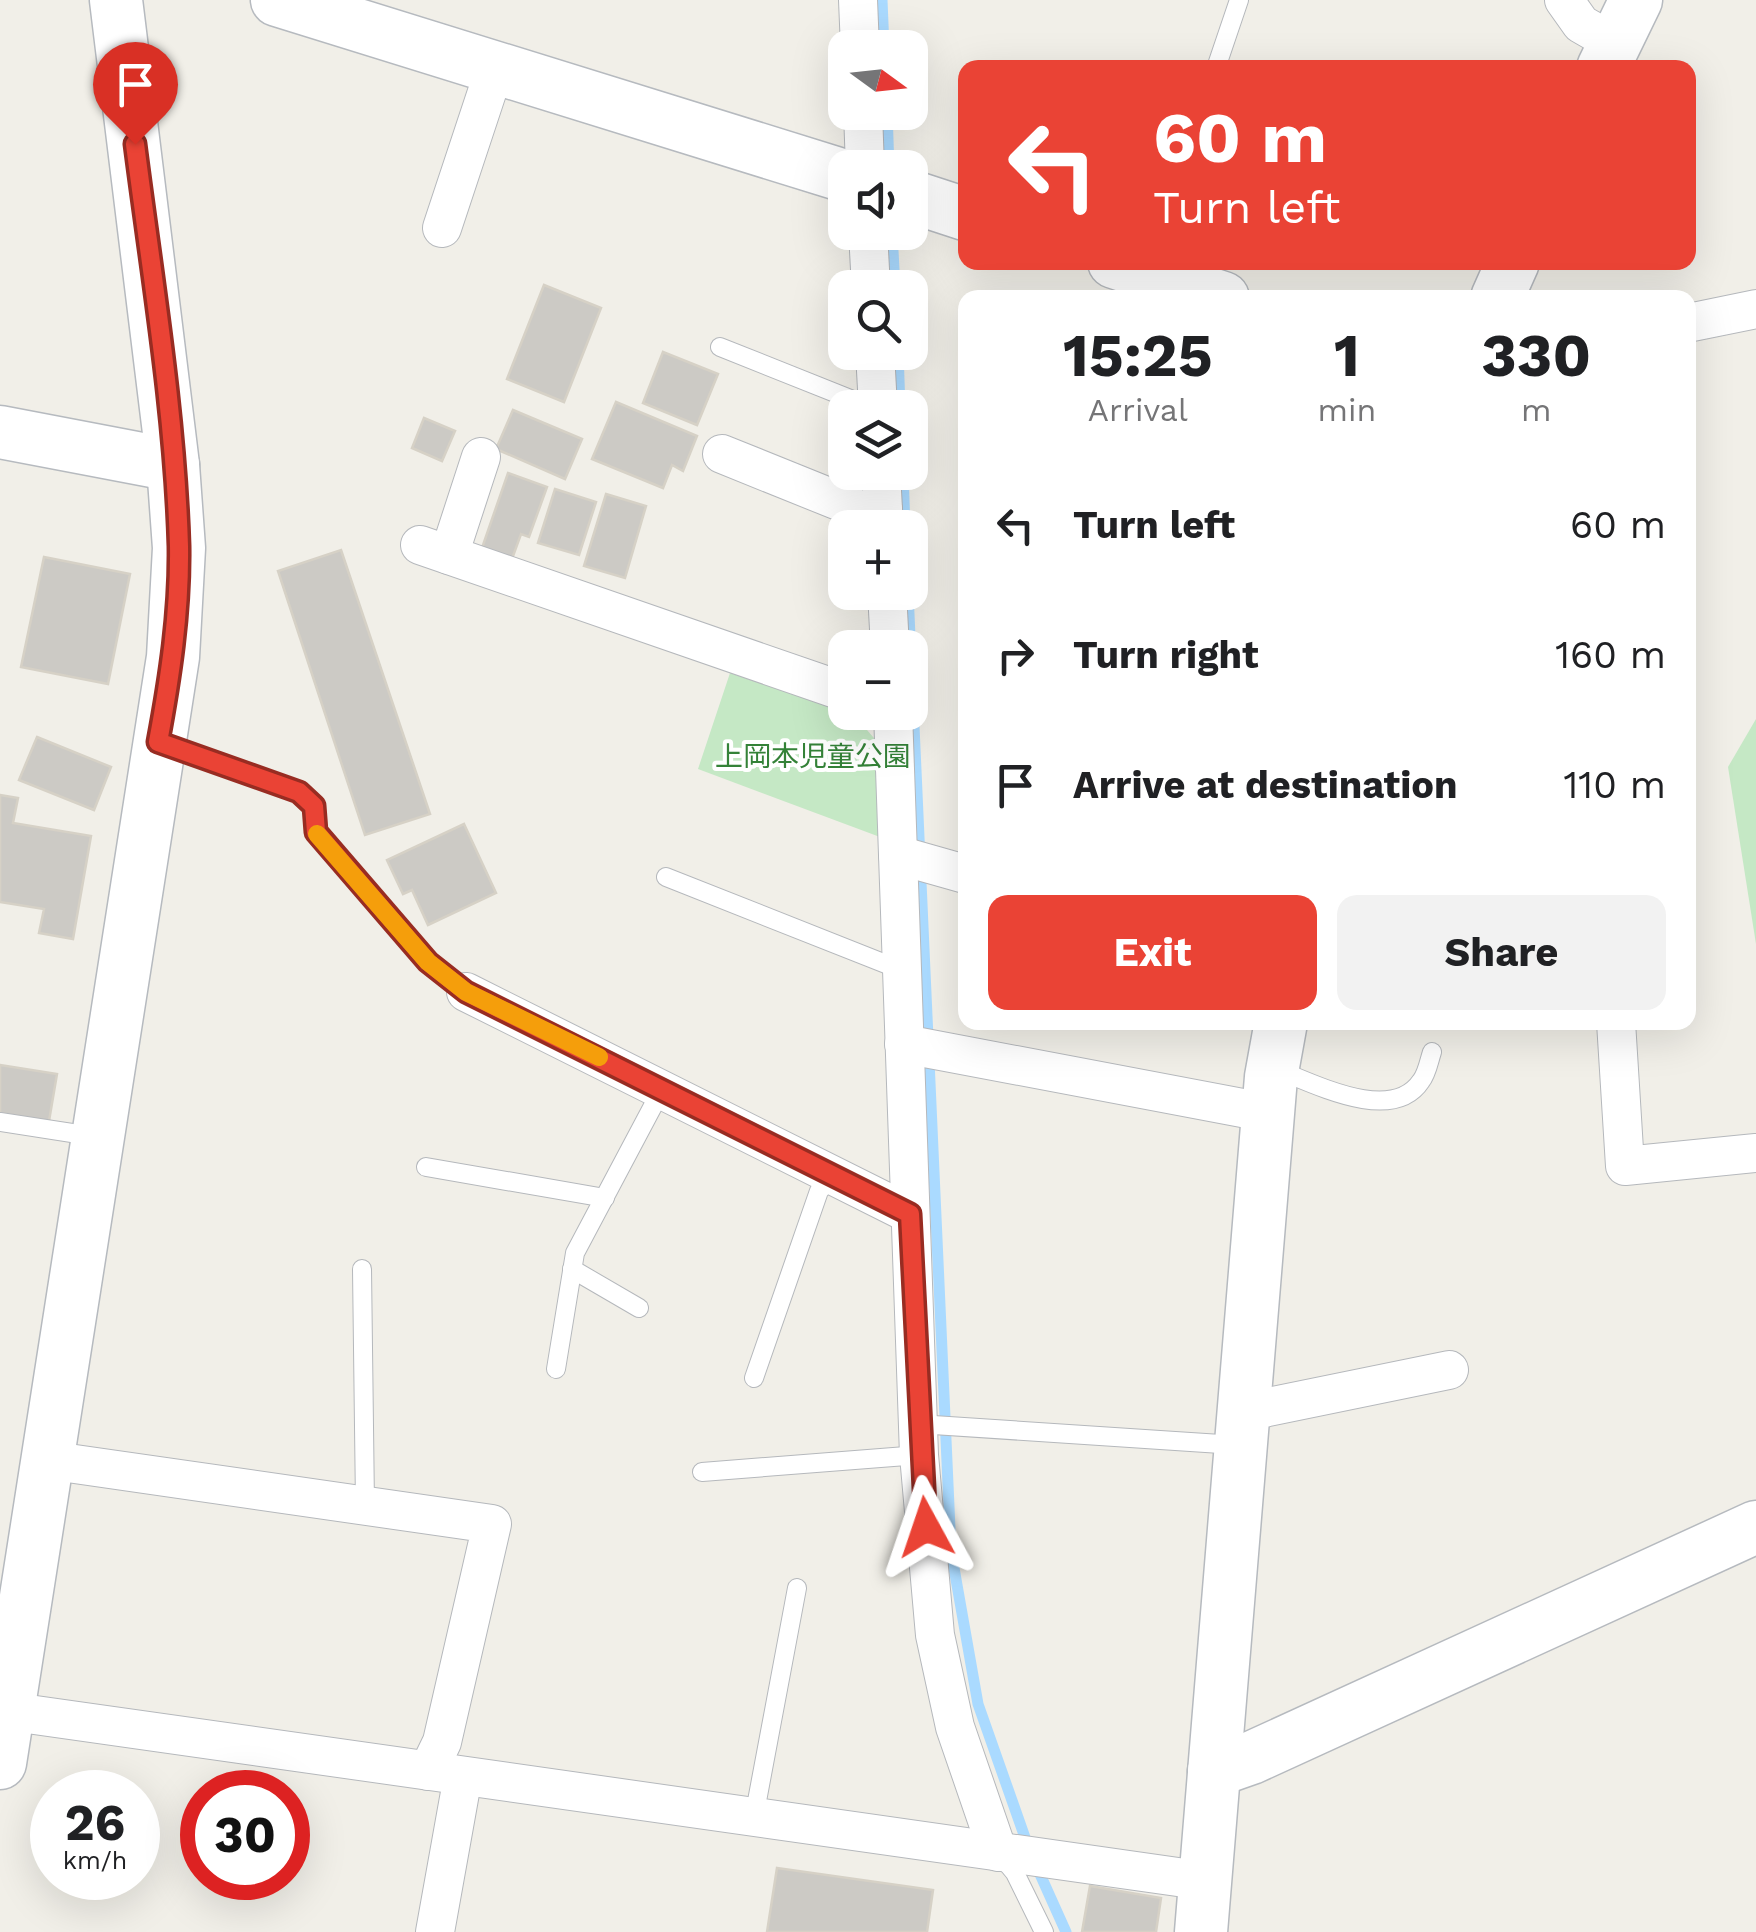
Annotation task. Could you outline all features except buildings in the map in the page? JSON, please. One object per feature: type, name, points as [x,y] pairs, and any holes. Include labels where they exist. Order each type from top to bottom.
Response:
[{"type":"street","points":[[0,1763],[4,1711],[173,658],[178,566],[174,465],[116,0]]},
{"type":"street","points":[[277,0],[828,171]]},
{"type":"street","points":[[858,0],[859,30]]},
{"type":"street","points":[[1564,0],[1581,24],[1618,37]]},
{"type":"street","points":[[442,228],[495,68]]},
{"type":"street","points":[[928,202],[958,212]]},
{"type":"street","points":[[1148,270],[1202,290]]},
{"type":"street","points":[[1696,321],[1756,309]]},
{"type":"street","points":[[0,432],[174,465]]},
{"type":"street","points":[[722,454],[861,510]]},
{"type":"street","points":[[480,458],[434,550],[828,686]]},
{"type":"street","points":[[894,730],[926,863],[902,970],[919,1046],[910,1214],[935,1634],[955,1727],[1004,1853]]},
{"type":"street","points":[[466,992],[910,1214]]},
{"type":"street","points":[[1616,1030],[1624,1166],[1756,1153]]},
{"type":"street","points":[[919,1046],[1274,1068],[1200,1932]]},
{"type":"street","points":[[1243,1429],[1450,1370]]},
{"type":"street","points":[[47,1460],[492,1524],[442,1742],[445,1774],[435,1932]]},
{"type":"street","points":[[1214,1771],[1252,1758],[1756,1527]]},
{"type":"street","points":[[4,1711],[1206,1881]]},
{"type":"lane","points":[[1219,60],[1239,0]]},
{"type":"lane","points":[[720,346],[830,390]]},
{"type":"lane","points":[[158,742],[299,792],[314,806],[316,832],[428,962],[466,992]]},
{"type":"lane","points":[[666,877],[902,970]]},
{"type":"lane","points":[[1274,1068],[1380,1103],[1392,1102],[1421,1082],[1432,1052]]},
{"type":"lane","points":[[556,1370],[575,1254],[662,1089]]},
{"type":"lane","points":[[0,1122],[72,1133]]},
{"type":"lane","points":[[426,1167],[605,1198]]},
{"type":"lane","points":[[754,1378],[819,1192],[833,1175]]},
{"type":"lane","points":[[362,1268],[365,1505]]},
{"type":"lane","points":[[572,1270],[639,1308]]},
{"type":"lane","points":[[702,1472],[958,1426],[1243,1429]]},
{"type":"lane","points":[[754,1817],[797,1588]]},
{"type":"lane","points":[[1004,1853],[1044,1932]]},
{"type":"green space","name":"上岡本児童公園","points":[[730,673],[828,706],[828,730],[867,730],[880,745],[880,837],[698,769]]},
{"type":"green space","points":[[1756,719],[1756,944],[1728,767]]},
{"type":"waterway","points":[[882,0],[883,30]]},
{"type":"waterway","points":[[888,130],[888,150]]},
{"type":"waterway","points":[[893,250],[894,270]]},
{"type":"waterway","points":[[899,370],[899,390]]},
{"type":"waterway","points":[[904,490],[904,510]]},
{"type":"waterway","points":[[909,610],[951,1551],[978,1704],[1028,1846]]},
{"type":"waterway","points":[[1035,1863],[1066,1932]]},
{"type":"slow traffic","points":[[317,834],[428,962],[466,992],[599,1057]]},
{"type":"route","points":[[135,144],[174,465],[179,548],[173,658],[158,742],[299,792],[314,806],[316,832],[428,962],[466,992],[910,1214],[926,1527]]}]
